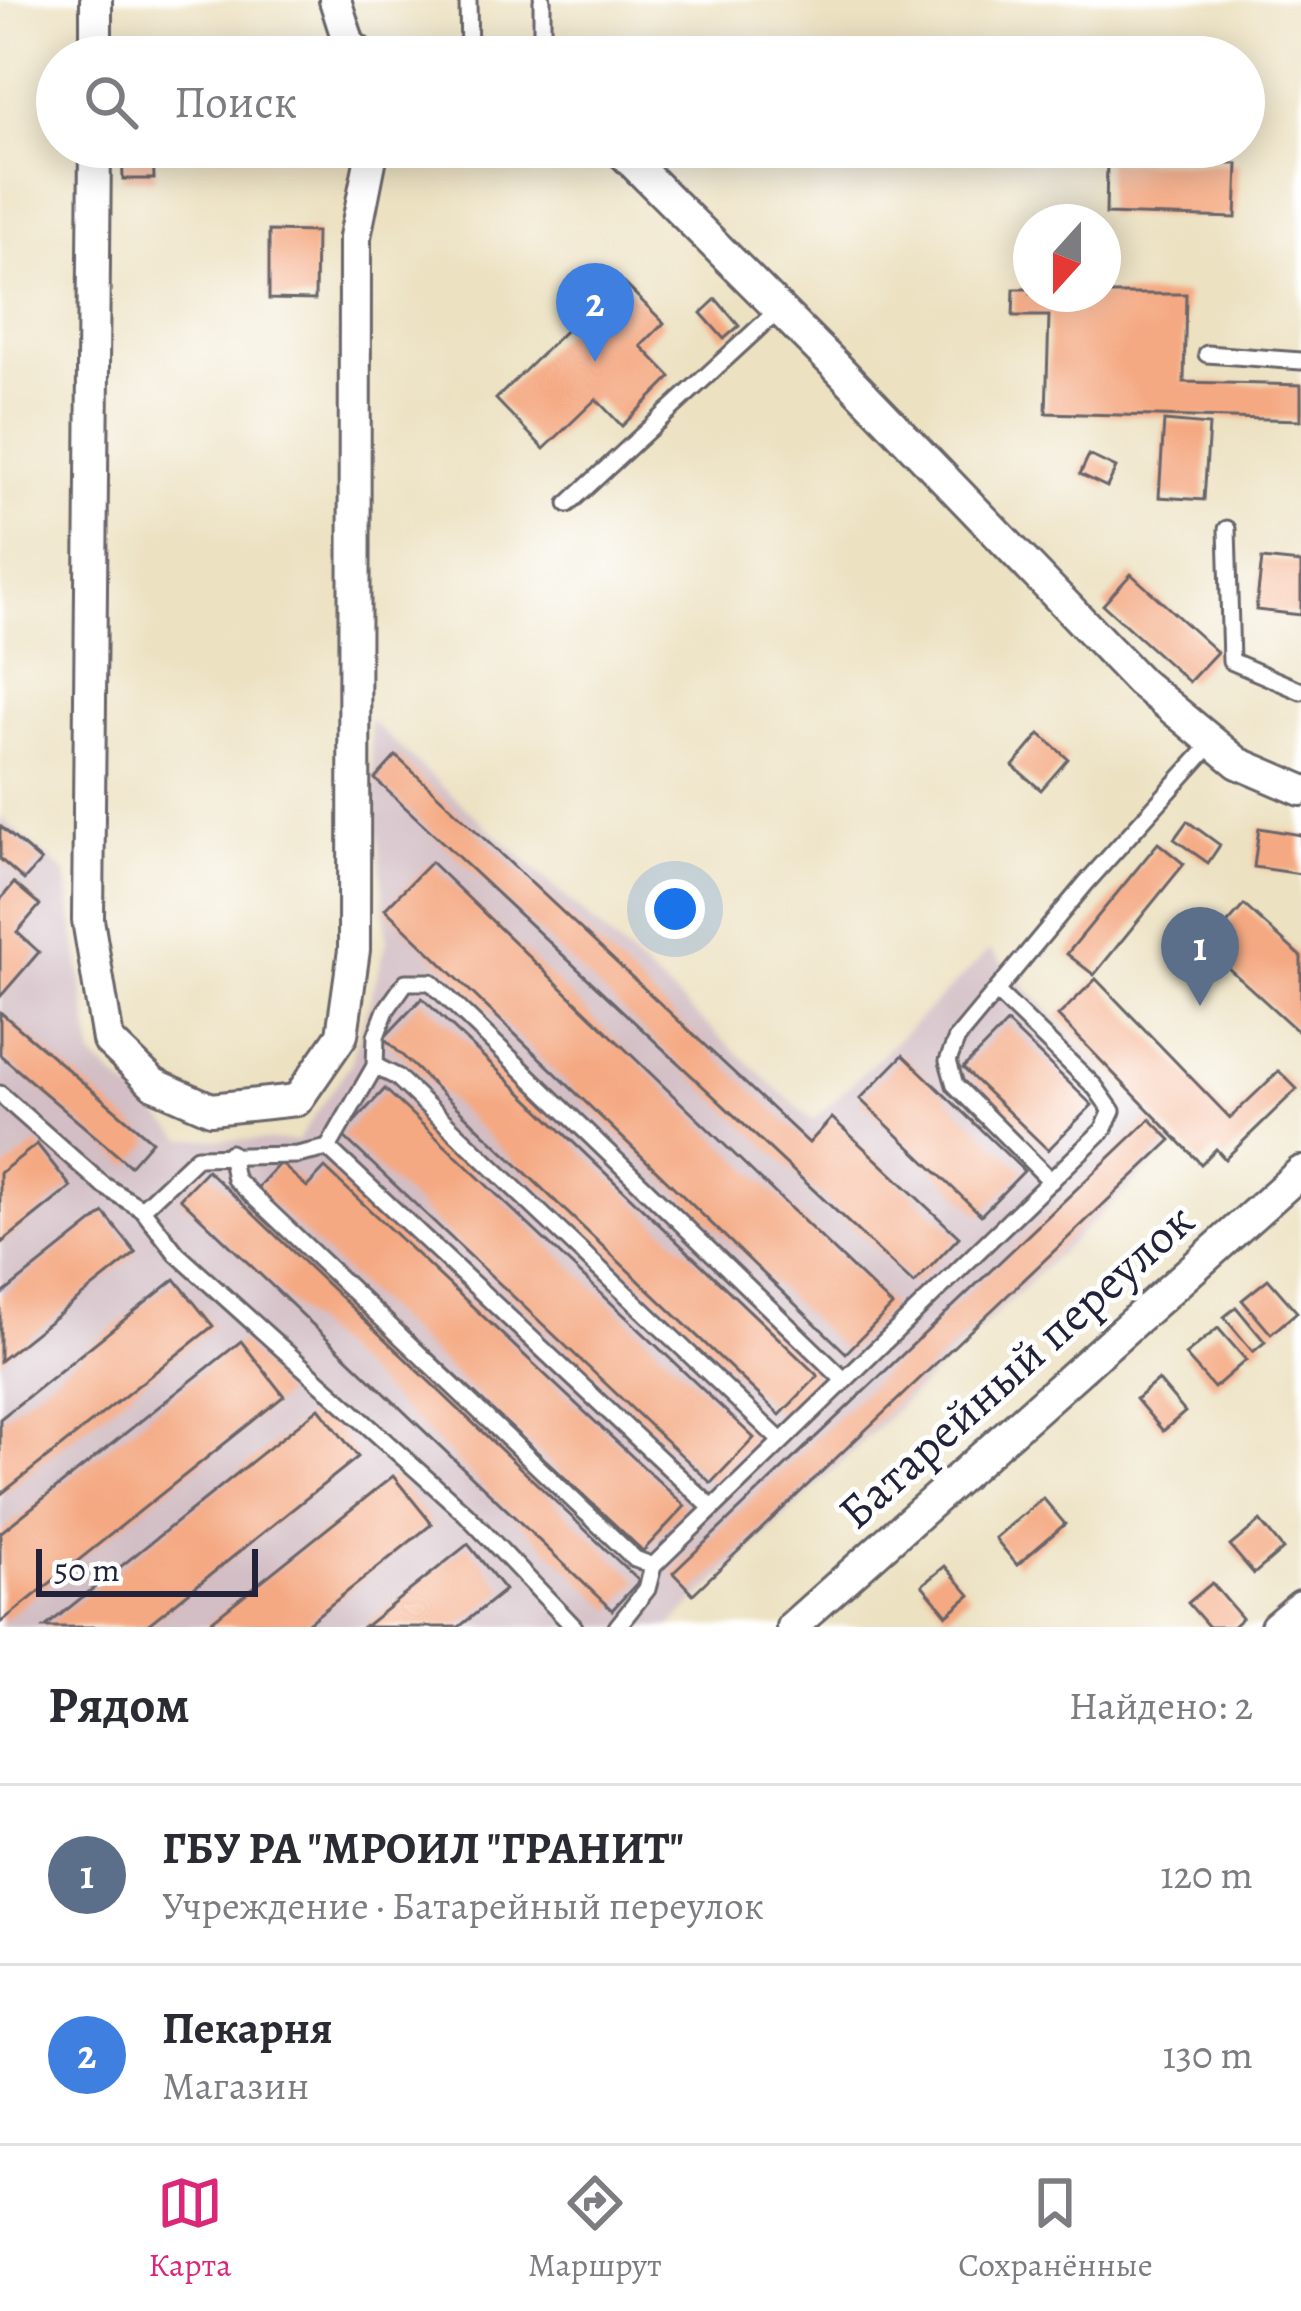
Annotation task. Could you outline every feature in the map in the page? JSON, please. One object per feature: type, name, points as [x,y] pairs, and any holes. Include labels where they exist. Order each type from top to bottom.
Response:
[{"type":"street","points":[[95,36],[96,0]]},
{"type":"street","points":[[335,0],[346,36]]},
{"type":"street","points":[[95,168],[88,920],[108,1040],[154,1084],[212,1109],[297,1100],[342,1036],[354,950],[355,237],[369,168]]},
{"type":"street","points":[[638,168],[1140,682],[1238,763],[1301,790]]},
{"type":"street","name":"Батарейный переулок","points":[[792,1627],[1301,1172]]},
{"type":"street","points":[[1276,1627],[1301,1606]]},
{"type":"lane","points":[[468,0],[469,36]]},
{"type":"lane","points":[[542,0],[542,36]]},
{"type":"lane","points":[[568,504],[779,309]]},
{"type":"lane","points":[[1207,354],[1301,361]]},
{"type":"lane","points":[[1227,529],[1231,661],[1301,691]]},
{"type":"lane","points":[[1052,1181],[955,1085],[948,1061],[957,1038],[1213,742]]},
{"type":"lane","points":[[142,1209],[197,1156],[297,1155],[328,1148],[375,1066],[376,1036],[386,1010],[406,982],[431,982],[843,1379]]},
{"type":"lane","points":[[617,1627],[646,1589],[653,1566],[1103,1130],[1112,1111],[1095,1087],[997,992]]},
{"type":"lane","points":[[375,1066],[397,1077],[781,1441]]},
{"type":"lane","points":[[0,1094],[103,1185],[142,1209],[177,1254],[466,1514],[574,1627]]},
{"type":"lane","points":[[328,1148],[711,1508]]},
{"type":"lane","points":[[230,1153],[235,1179],[635,1559],[653,1566]]},
{"type":"shaded area","points":[[369,720],[813,1121],[990,950],[1175,1143],[669,1627],[0,1627],[0,817],[66,874],[93,1058],[184,1139],[297,1141],[351,1063],[387,942]]},
{"type":"building","points":[[123,168],[154,168],[154,179],[123,179]]},
{"type":"building","points":[[1107,168],[1238,168],[1236,218],[1121,214],[1121,204],[1106,204]]},
{"type":"building","points":[[269,231],[316,232],[315,300],[269,299]]},
{"type":"building","points":[[619,278],[664,323],[641,346],[671,377],[622,426],[596,399],[544,449],[496,399]]},
{"type":"building","points":[[1121,294],[1186,294],[1184,382],[1301,385],[1301,420],[1046,413],[1049,316],[1013,316],[1013,312],[1121,312]]},
{"type":"building","points":[[716,299],[739,326],[724,339],[701,313]]},
{"type":"building","points":[[1164,421],[1209,425],[1204,500],[1159,497]]},
{"type":"building","points":[[1089,455],[1116,468],[1107,487],[1080,474]]},
{"type":"building","points":[[1262,559],[1301,563],[1301,615],[1256,610]]},
{"type":"building","points":[[1131,574],[1217,652],[1189,682],[1103,605]]},
{"type":"building","points":[[1040,734],[1068,759],[1041,790],[1013,766]]},
{"type":"building","points":[[396,756],[809,1143],[832,1118],[959,1237],[914,1284],[375,779]]},
{"type":"building","points":[[1187,821],[1220,845],[1208,863],[1174,839]]},
{"type":"building","points":[[0,826],[41,861],[24,880],[0,859]]},
{"type":"building","points":[[1259,828],[1301,835],[1301,874],[1254,867]]},
{"type":"building","points":[[1158,843],[1184,864],[1094,975],[1067,954]]},
{"type":"building","points":[[431,862],[892,1306],[846,1353],[385,909]]},
{"type":"building","points":[[14,883],[40,905],[17,932],[39,952],[0,997],[0,900]]},
{"type":"building","points":[[1244,905],[1301,957],[1301,1034],[1206,948]]},
{"type":"building","points":[[1096,979],[1230,1118],[1279,1071],[1297,1089],[1225,1159],[1216,1149],[1201,1164],[1058,1016]]},
{"type":"building","points":[[422,998],[818,1376],[780,1415],[384,1038]]},
{"type":"building","points":[[0,1012],[152,1141],[130,1166],[0,1055]]},
{"type":"building","points":[[1007,1023],[1092,1105],[1048,1150],[963,1068]]},
{"type":"building","points":[[903,1055],[1024,1171],[981,1215],[860,1099]]},
{"type":"building","points":[[385,1089],[754,1438],[711,1483],[342,1135]]},
{"type":"building","points":[[1150,1119],[1171,1140],[693,1594],[673,1573]]},
{"type":"building","points":[[37,1144],[71,1187],[0,1244],[0,1173]]},
{"type":"building","points":[[280,1163],[307,1187],[325,1168],[685,1506],[643,1551],[256,1189]]},
{"type":"building","points":[[207,1170],[639,1581],[612,1610],[180,1198]]},
{"type":"building","points":[[104,1213],[136,1253],[0,1361],[0,1296]]},
{"type":"building","points":[[175,1279],[213,1326],[0,1495],[0,1419]]},
{"type":"building","points":[[1268,1279],[1297,1312],[1271,1334],[1242,1300]]},
{"type":"building","points":[[1236,1307],[1265,1342],[1253,1352],[1224,1317]]},
{"type":"building","points":[[1218,1328],[1246,1360],[1214,1388],[1185,1355]]},
{"type":"building","points":[[241,1341],[284,1396],[0,1623],[0,1533]]},
{"type":"building","points":[[1158,1380],[1185,1412],[1163,1431],[1136,1399]]},
{"type":"building","points":[[319,1408],[358,1457],[145,1627],[45,1627]]},
{"type":"building","points":[[393,1476],[432,1524],[303,1627],[204,1627]]},
{"type":"building","points":[[1043,1498],[1065,1524],[1017,1565],[995,1538]]},
{"type":"building","points":[[1260,1521],[1283,1549],[1254,1574],[1230,1546]]},
{"type":"building","points":[[468,1544],[505,1590],[459,1627],[364,1627]]},
{"type":"building","points":[[945,1566],[970,1595],[947,1615],[922,1585]]},
{"type":"building","points":[[1212,1583],[1242,1618],[1232,1627],[1209,1627],[1188,1603]]},
{"type":"place","name":"Пекарня","points":[[595,362]]},
{"type":"place","name":"ГБУ РА \"МРОИЛ \"ГРАНИТ\"","points":[[1200,1006]]}]
